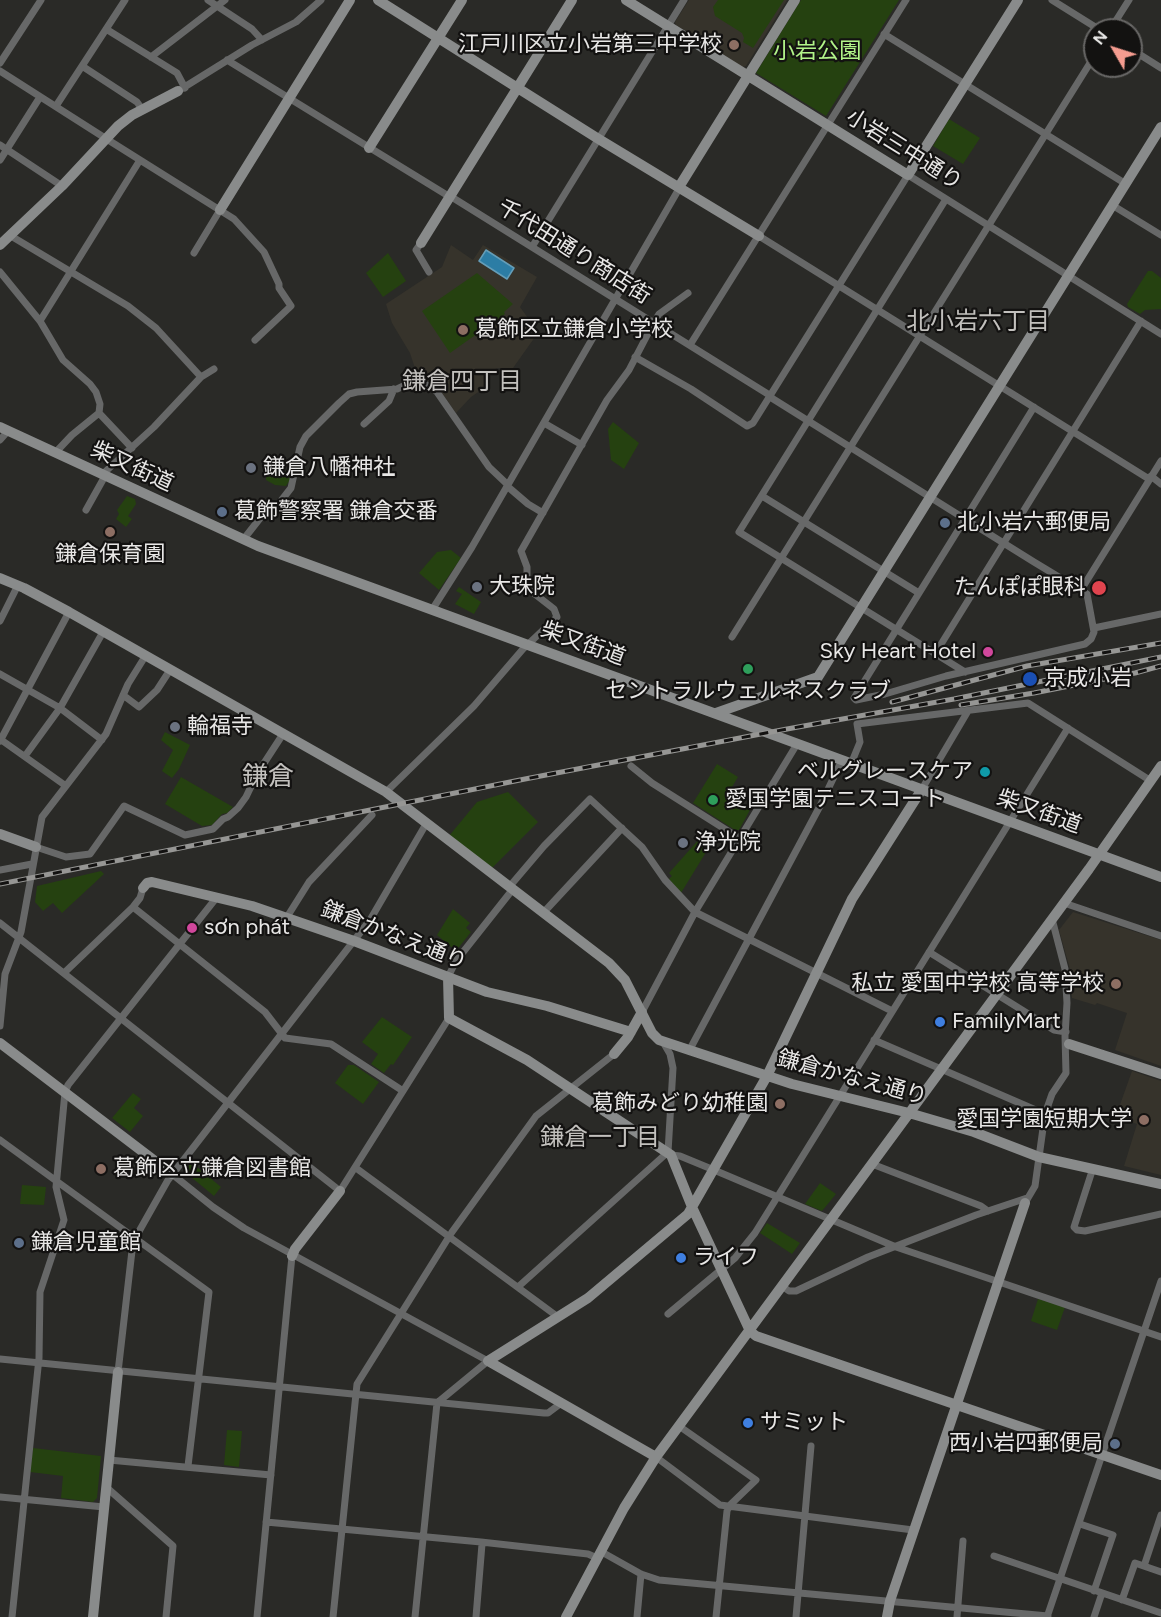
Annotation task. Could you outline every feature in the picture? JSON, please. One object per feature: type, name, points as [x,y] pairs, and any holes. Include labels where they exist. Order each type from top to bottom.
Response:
[{"type":"street","points":[[0,63],[40,0]]},
{"type":"street","points":[[56,106],[125,0]]},
{"type":"street","points":[[208,0],[252,29],[262,40]]},
{"type":"street","points":[[151,57],[225,0]]},
{"type":"street","points":[[201,377],[156,328],[128,306],[71,271],[4,240],[62,186],[124,120],[296,22],[321,0]]},
{"type":"street","points":[[194,253],[350,0]]},
{"type":"street","points":[[378,0],[597,138],[1161,484]]},
{"type":"street","points":[[369,148],[462,0]]},
{"type":"street","points":[[429,272],[417,250],[572,0]]},
{"type":"street","name":"小岩三中通り","points":[[626,0],[1161,334]]},
{"type":"street","points":[[532,246],[684,0]]},
{"type":"street","points":[[432,610],[472,548],[679,187],[795,0]]},
{"type":"street","points":[[690,345],[906,0]]},
{"type":"street","points":[[635,357],[747,426],[753,423],[1018,0]]},
{"type":"street","points":[[1052,0],[1083,19]]},
{"type":"street","points":[[1118,18],[1129,0]]},
{"type":"street","points":[[106,29],[177,73],[182,89]]},
{"type":"street","points":[[885,34],[1126,184]]},
{"type":"street","points":[[1143,57],[1161,68]]},
{"type":"street","name":"千代田通り商店街","points":[[227,60],[532,246],[1081,590]]},
{"type":"street","points":[[82,66],[137,102],[142,109]]},
{"type":"street","points":[[0,70],[234,219],[264,252],[279,288],[291,306],[255,340]]},
{"type":"street","points":[[732,637],[1083,74]]},
{"type":"street","points":[[0,160],[3,147],[40,97]]},
{"type":"street","points":[[716,713],[818,677],[1161,127]]},
{"type":"street","points":[[3,147],[62,186]]},
{"type":"street","points":[[40,321],[140,160]]},
{"type":"street","points":[[946,199],[739,532],[965,672]]},
{"type":"street","points":[[1112,205],[1161,235]]},
{"type":"street","points":[[0,272],[40,321],[63,360],[96,392],[99,398],[99,413],[132,448]]},
{"type":"street","points":[[386,792],[474,706],[528,645],[557,617],[554,609],[527,586],[527,567],[521,551],[607,400],[625,377],[659,314],[688,293]]},
{"type":"street","points":[[935,654],[1141,321]]},
{"type":"street","points":[[86,510],[105,476],[201,377],[214,369]]},
{"type":"street","points":[[243,540],[261,517],[277,506],[291,488],[303,443],[311,431],[339,403],[349,394],[394,389],[414,381],[427,385],[437,392],[484,460],[528,504],[543,513]]},
{"type":"street","points":[[364,424],[389,401],[394,389]]},
{"type":"street","points":[[1034,406],[854,698],[856,700],[1081,646],[1091,639],[1094,628],[1087,594],[1081,590],[1161,460]]},
{"type":"street","points":[[55,453],[72,435],[99,413]]},
{"type":"street","points":[[544,423],[582,445]]},
{"type":"street","points":[[0,440],[4,429]]},
{"type":"street","name":"柴又街道","points":[[4,429],[243,540],[1161,877]]},
{"type":"street","points":[[762,496],[919,593]]},
{"type":"street","points":[[0,578],[69,612],[386,792],[609,963],[625,980],[659,1040],[670,1054],[673,1068],[670,1154],[750,1331],[762,1339],[1161,1475]]},
{"type":"street","points":[[0,621],[18,585]]},
{"type":"street","points":[[66,786],[0,740],[69,612]]},
{"type":"street","points":[[1094,628],[1161,614]]},
{"type":"street","points":[[25,756],[60,708],[103,632]]},
{"type":"street","points":[[0,1026],[5,974],[19,938],[42,818],[102,740],[128,684],[146,656]]},
{"type":"street","points":[[123,695],[140,707],[170,670]]},
{"type":"street","points":[[0,674],[60,708],[102,740]]},
{"type":"street","points":[[689,1051],[820,806],[860,742],[857,724],[1028,703],[1156,783]]},
{"type":"street","points":[[415,1617],[437,1402],[488,1361],[588,1298],[688,1214],[767,1076],[852,899],[922,789],[968,711]]},
{"type":"street","points":[[668,1314],[735,1258],[747,1244],[1068,728]]},
{"type":"street","points":[[0,834],[66,857],[90,854],[124,806],[185,835],[213,830],[223,819],[233,813],[246,797],[257,774],[283,734]]},
{"type":"street","points":[[333,1617],[357,1384],[449,1237],[536,1116],[614,1054],[632,1032],[695,912],[796,744]]},
{"type":"street","points":[[631,766],[652,783],[739,838]]},
{"type":"street","points":[[566,1617],[624,1508],[656,1457],[1052,919],[1156,783],[1161,766]]},
{"type":"street","points":[[256,1617],[292,1256],[356,1168],[449,1018],[448,977],[456,961],[544,846],[590,799],[642,847],[665,880],[695,912],[892,1011]]},
{"type":"street","points":[[287,917],[309,882],[372,815]]},
{"type":"street","points":[[93,1617],[133,1242],[172,1174],[370,920],[426,824]]},
{"type":"street","points":[[544,912],[622,828]]},
{"type":"street","points":[[0,870],[32,864]]},
{"type":"street","name":"鎌倉かなえ通り","points":[[143,888],[147,883],[152,882],[287,917],[487,992],[547,1006],[632,1032]]},
{"type":"street","points":[[64,973],[133,907],[140,898],[143,888]]},
{"type":"street","points":[[12,1617],[38,1362],[40,1292],[64,1220],[56,1181],[65,1092],[68,1085],[217,897]]},
{"type":"street","points":[[1064,903],[1161,936]]},
{"type":"street","points":[[133,907],[265,1012],[281,1034],[289,1039],[331,1044],[403,1091]]},
{"type":"street","points":[[887,1617],[890,1601],[1026,1201],[1035,1186],[1045,1114],[1052,1094],[1066,1074],[1065,969],[1052,919]]},
{"type":"street","points":[[0,923],[340,1191]]},
{"type":"street","points":[[929,952],[1054,1030],[1066,1032]]},
{"type":"street","points":[[0,970],[9,962]]},
{"type":"street","points":[[449,1018],[527,1060],[670,1154],[680,1156],[896,1247],[1161,1337]]},
{"type":"street","name":"鎌倉かなえ通り","points":[[659,1040],[767,1076],[909,1113],[994,1139],[1039,1157],[1161,1184]]},
{"type":"street","points":[[874,1040],[1045,1114]]},
{"type":"street","points":[[0,1043],[244,1228],[488,1361],[656,1457],[720,1505],[914,1530]]},
{"type":"street","points":[[1067,1044],[1161,1074]]},
{"type":"street","points":[[0,1140],[209,1292],[188,1466]]},
{"type":"street","points":[[518,1287],[670,1154]]},
{"type":"street","points":[[872,1164],[988,1210]]},
{"type":"street","points":[[356,1168],[558,1317]]},
{"type":"street","points":[[1093,1168],[1074,1227],[1077,1230],[1085,1231],[1161,1214]]},
{"type":"street","points":[[782,1286],[789,1291],[796,1291],[988,1210],[1026,1201]]},
{"type":"street","points":[[266,1522],[598,1555],[659,1580],[1048,1616],[1161,1281]]},
{"type":"street","points":[[0,1359],[544,1413],[548,1413],[560,1404]]},
{"type":"street","points":[[679,1426],[756,1480],[729,1506],[716,1617]]},
{"type":"street","points":[[796,1617],[811,1446]]},
{"type":"street","points":[[109,1460],[271,1475]]},
{"type":"street","points":[[106,1487],[173,1546],[166,1617]]},
{"type":"street","points":[[0,1497],[104,1507]]},
{"type":"street","points":[[1144,1566],[1161,1515]]},
{"type":"street","points":[[1080,1524],[1113,1535],[1094,1591]]},
{"type":"street","points":[[957,1617],[963,1541]]},
{"type":"street","points":[[476,1617],[482,1544]]},
{"type":"street","points":[[994,1556],[1122,1600],[1148,1613],[1161,1613]]},
{"type":"street","points":[[1122,1600],[1135,1563],[1161,1572]]},
{"type":"street","points":[[637,1617],[642,1574]]},
{"type":"street","points":[[1094,1617],[1102,1593]]},
{"type":"shaded area","name":"江戸川区立小岩第三中学校","points":[[689,0],[787,0],[746,66],[742,67],[676,25],[675,22]]},
{"type":"shaded area","name":"葛飾区立鎌倉小学校","points":[[451,245],[473,260],[483,245],[537,277],[520,307],[533,325],[529,332],[535,337],[513,368],[498,368],[488,372],[484,378],[484,388],[471,397],[456,413],[437,386],[418,377],[410,353],[392,323],[386,304],[442,267]]},
{"type":"shaded area","name":"私立 愛国中学校 高等学校","points":[[1073,912],[1161,940],[1161,1066],[1115,1050],[1127,1013],[1072,998],[1070,969],[1059,930]]},
{"type":"shaded area","name":"愛国学園短期大学","points":[[1132,1071],[1161,1081],[1161,1175],[1124,1166],[1137,1124],[1116,1116]]},
{"type":"green space","points":[[718,0],[784,0],[753,48],[743,42],[742,33],[715,16],[713,7]]},
{"type":"green space","name":"小岩公園","points":[[801,0],[899,0],[826,116],[756,73]]},
{"type":"green space","points":[[949,119],[980,138],[963,164],[933,146]]},
{"type":"green space","points":[[388,253],[406,281],[383,297],[366,273]]},
{"type":"green space","points":[[1148,271],[1152,271],[1161,278],[1161,309],[1145,310],[1140,314],[1127,304]]},
{"type":"green space","points":[[477,273],[513,304],[504,312],[505,314],[450,353],[422,311]]},
{"type":"green space","points":[[613,422],[639,443],[624,469],[611,460],[608,429]]},
{"type":"green space","points":[[273,468],[280,468],[284,473],[290,469],[291,478],[286,486],[275,485],[266,480],[266,474]]},
{"type":"green space","points":[[127,496],[135,499],[136,504],[128,516],[132,519],[126,527],[116,519],[119,514],[117,510]]},
{"type":"green space","points":[[451,550],[461,558],[439,590],[419,573],[437,552]]},
{"type":"green space","points":[[459,587],[481,602],[474,614],[455,604],[462,594],[456,591]]},
{"type":"green space","points":[[165,732],[190,745],[179,769],[172,778],[162,771],[173,750],[161,740]]},
{"type":"green space","name":"愛国学園テニスコート","points":[[717,764],[738,777],[726,797],[750,810],[739,830],[735,830],[693,803]]},
{"type":"green space","points":[[181,777],[233,807],[227,813],[222,814],[212,825],[202,826],[165,804]]},
{"type":"green space","points":[[508,792],[538,822],[492,868],[449,836],[477,802]]},
{"type":"green space","points":[[701,837],[711,844],[681,893],[669,879],[672,876],[669,873]]},
{"type":"green space","points":[[101,871],[104,874],[62,913],[53,903],[43,911],[35,902],[37,886]]},
{"type":"green space","points":[[453,909],[470,923],[466,928],[471,932],[456,951],[437,935]]},
{"type":"green space","points":[[382,1017],[412,1037],[393,1065],[391,1064],[384,1073],[371,1064],[378,1054],[362,1042]]},
{"type":"green space","points":[[348,1065],[354,1065],[379,1082],[363,1104],[335,1083]]},
{"type":"green space","points":[[133,1093],[141,1099],[134,1108],[143,1116],[130,1132],[112,1118]]},
{"type":"green space","points":[[191,1162],[221,1187],[214,1196],[185,1172]]},
{"type":"green space","points":[[820,1183],[836,1194],[822,1211],[805,1204]]},
{"type":"green space","points":[[22,1185],[46,1187],[44,1205],[20,1204]]},
{"type":"green space","points":[[767,1223],[800,1243],[792,1254],[760,1233]]},
{"type":"green space","points":[[1038,1299],[1065,1307],[1057,1330],[1031,1321]]},
{"type":"green space","points":[[227,1430],[242,1431],[239,1467],[224,1465]]},
{"type":"green space","points":[[33,1448],[101,1456],[97,1498],[93,1502],[61,1498],[63,1476],[30,1472]]},
{"type":"water","points":[[486,250],[514,268],[507,279],[479,261]]},
{"type":"railway","points":[[892,702],[1027,666],[1161,643]]},
{"type":"railway","points":[[0,884],[525,779],[954,699],[1161,657]]},
{"type":"railway","points":[[961,705],[1034,693],[1161,666]]},
{"type":"place","name":"江戸川区立小岩第三中学校","points":[[734,45]]},
{"type":"place","name":"葛飾区立鎌倉小学校","points":[[463,330]]},
{"type":"place","name":"鎌倉八幡神社","points":[[251,468]]},
{"type":"place","name":"葛飾警察署 鎌倉交番","points":[[222,512]]},
{"type":"place","name":"北小岩六郵便局","points":[[945,523]]},
{"type":"place","name":"鎌倉保育園","points":[[110,532]]},
{"type":"place","name":"大珠院","points":[[477,587]]},
{"type":"place","name":"たんぽぽ眼科","points":[[1099,588]]},
{"type":"place","name":"Sky Heart Hotel","points":[[988,652]]},
{"type":"place","name":"セントラルウェルネスクラブ","points":[[748,669]]},
{"type":"place","name":"京成小岩","points":[[1030,679]]},
{"type":"place","name":"輪福寺","points":[[175,727]]},
{"type":"place","name":"ベルグレースケア","points":[[985,772]]},
{"type":"place","name":"愛国学園テニスコート","points":[[713,800]]},
{"type":"place","name":"浄光院","points":[[683,843]]},
{"type":"place","name":"sơn phát","points":[[192,928]]},
{"type":"place","name":"私立 愛国中学校 高等学校","points":[[1116,984]]},
{"type":"place","name":"FamilyMart","points":[[940,1022]]},
{"type":"place","name":"葛飾みどり幼稚園","points":[[780,1104]]},
{"type":"place","name":"愛国学園短期大学","points":[[1144,1120]]},
{"type":"place","name":"葛飾区立鎌倉図書館","points":[[101,1169]]},
{"type":"place","name":"鎌倉児童館","points":[[19,1243]]},
{"type":"place","name":"ライフ","points":[[681,1258]]},
{"type":"place","name":"サミット","points":[[748,1423]]},
{"type":"place","name":"西小岩四郵便局","points":[[1115,1444]]},
{"type":"district","name":"北小岩六丁目","points":[[978,322]]},
{"type":"district","name":"鎌倉四丁目","points":[[462,382]]},
{"type":"district","name":"鎌倉","points":[[268,777]]},
{"type":"district","name":"鎌倉一丁目","points":[[600,1138]]}]
